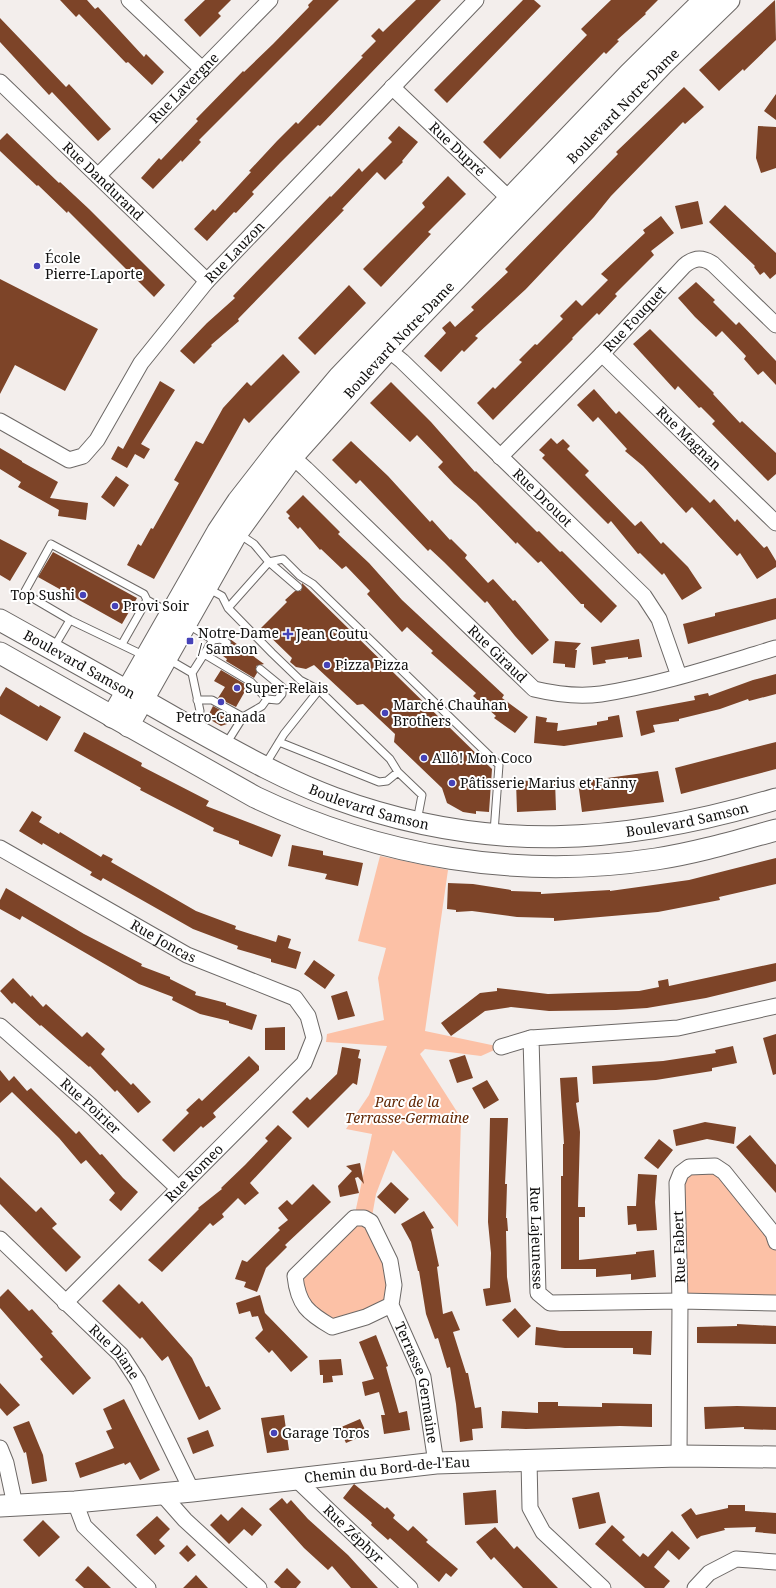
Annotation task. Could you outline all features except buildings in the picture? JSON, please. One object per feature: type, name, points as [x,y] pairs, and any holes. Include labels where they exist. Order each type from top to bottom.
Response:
[{"type":"street","points":[[129,0],[202,69]]},
{"type":"street","name":"Rue Lavergne","points":[[98,176],[270,0]]},
{"type":"street","name":"Rue Lauzon","points":[[0,421],[68,460],[83,456],[97,440],[141,363],[207,281],[476,0]]},
{"type":"street","name":"Boulevard Notre-Dame","points":[[198,583],[237,533],[287,452],[339,377],[382,345],[515,205],[630,74],[704,0]]},
{"type":"street","name":"Boulevard Notre-Dame","points":[[515,205],[729,0]]},
{"type":"street","name":"Rue Dandurand","points":[[0,82],[207,281]]},
{"type":"street","name":"Rue Dupré","points":[[392,87],[515,205]]},
{"type":"street","name":"Rue Fouquet","points":[[500,457],[602,354],[684,266],[696,259],[702,259],[713,264],[776,325]]},
{"type":"street","name":"Rue Drouot","points":[[382,345],[404,362],[644,596],[659,619],[679,676]]},
{"type":"street","name":"Rue Magnan","points":[[602,354],[776,523]]},
{"type":"street","name":"Boulevard Notre-Dame","points":[[120,721],[198,583],[218,531],[238,501],[287,452]]},
{"type":"street","name":"Rue Giraud","points":[[287,452],[534,689],[556,694],[600,694],[679,676],[776,648]]},
{"type":"street","name":"Boulevard Samson","points":[[0,620],[264,767],[334,798],[368,810],[417,823],[494,835],[533,838],[571,838],[637,832],[699,820],[776,799]]},
{"type":"street","name":"Boulevard Samson","points":[[0,653],[247,792],[309,821],[381,844],[447,858],[516,866],[600,866],[691,853],[776,830]]},
{"type":"street","name":"Rue Joncas","points":[[0,848],[186,955],[295,998],[308,1016],[314,1038]]},
{"type":"street","points":[[501,1047],[531,1038],[678,1028],[776,1006]]},
{"type":"street","name":"Rue Poirier","points":[[0,1026],[91,1106],[179,1188]]},
{"type":"street","name":"Rue Romeo","points":[[66,1303],[304,1063],[314,1038]]},
{"type":"street","name":"Rue Lajeunesse","points":[[531,1038],[538,1293],[550,1303],[680,1301],[776,1303]]},
{"type":"street","name":"Rue Fabert","points":[[679,1456],[680,1301],[677,1183],[681,1173],[689,1167],[715,1166],[724,1172],[773,1233],[776,1242]]},
{"type":"street","name":"Terrasse Germaine","points":[[391,1305],[366,1317],[332,1327],[311,1315],[297,1292],[295,1276],[354,1218],[364,1218],[371,1222],[390,1261],[394,1285],[391,1305],[423,1377],[436,1463]]},
{"type":"street","name":"Rue Diane","points":[[0,1239],[121,1355],[138,1381],[192,1491]]},
{"type":"street","points":[[0,1448],[6,1462],[7,1506]]},
{"type":"street","name":"Chemin du Bord-de-l'Eau","points":[[7,1506],[75,1502],[192,1491],[436,1463],[679,1456],[776,1457]]},
{"type":"street","points":[[528,1460],[530,1508],[543,1532],[603,1588]]},
{"type":"street","name":"Rue Zéphyr","points":[[297,1480],[410,1588]]},
{"type":"street","points":[[162,1494],[185,1520],[259,1588]]},
{"type":"street","points":[[75,1502],[84,1526],[148,1588]]},
{"type":"street","points":[[695,1588],[709,1573],[736,1559],[776,1562]]},
{"type":"lane","points":[[237,533],[254,544],[270,562],[298,587]]},
{"type":"lane","points":[[192,673],[157,657],[112,641],[70,620],[24,593],[52,544],[144,594],[147,600],[213,640],[221,639],[227,643]]},
{"type":"lane","points":[[228,608],[270,562],[283,559],[300,576],[313,584],[499,765],[494,835]]},
{"type":"lane","points":[[198,583],[222,596],[228,608],[300,680],[319,690],[370,737],[390,759],[398,772],[422,795],[417,823]]},
{"type":"lane","points":[[122,644],[147,600]]},
{"type":"lane","points":[[53,650],[70,620]]},
{"type":"lane","points":[[191,727],[200,711],[192,673],[213,640]]},
{"type":"lane","points":[[204,654],[251,682],[267,699],[272,701],[278,700],[282,694],[282,687],[260,669]]},
{"type":"lane","points":[[264,767],[279,742],[319,690]]},
{"type":"lane","points":[[225,746],[243,717],[262,706],[267,699]]},
{"type":"lane","points":[[197,700],[212,700],[243,717]]},
{"type":"lane","points":[[279,742],[379,782],[387,781],[398,772]]},
{"type":"green space","name":"Parc de la Terrasse-Germaine","points":[[380,856],[448,870],[425,1031],[501,1047],[481,1056],[425,1049],[420,1054],[461,1118],[458,1227],[393,1150],[376,1194],[371,1222],[379,1236],[391,1305],[332,1327],[311,1315],[295,1276],[354,1218],[372,1134],[346,1129],[369,1095],[387,1046],[326,1042],[327,1034],[384,1020],[378,978],[386,948],[358,941]]},
{"type":"green space","points":[[715,1166],[776,1242],[776,1303],[680,1301],[681,1173]]},
{"type":"place","name":"École Pierre-Laporte","points":[[37,266]]},
{"type":"place","name":"Top Sushi","points":[[83,595]]},
{"type":"place","name":"Provi Soir","points":[[115,606]]},
{"type":"place","name":"Jean Coutu","points":[[288,634]]},
{"type":"place","name":"Notre-Dame / Samson","points":[[190,641]]},
{"type":"place","name":"Pizza Pizza","points":[[327,665]]},
{"type":"place","name":"Super-Relais","points":[[237,688]]},
{"type":"place","name":"Petro-Canada","points":[[221,702]]},
{"type":"place","name":"Marché Chauhan Brothers","points":[[385,713]]},
{"type":"place","name":"Allô! Mon Coco","points":[[424,758]]},
{"type":"place","name":"Pâtisserie Marius et Fanny","points":[[452,783]]},
{"type":"place","name":"Garage Toros","points":[[274,1433]]}]
